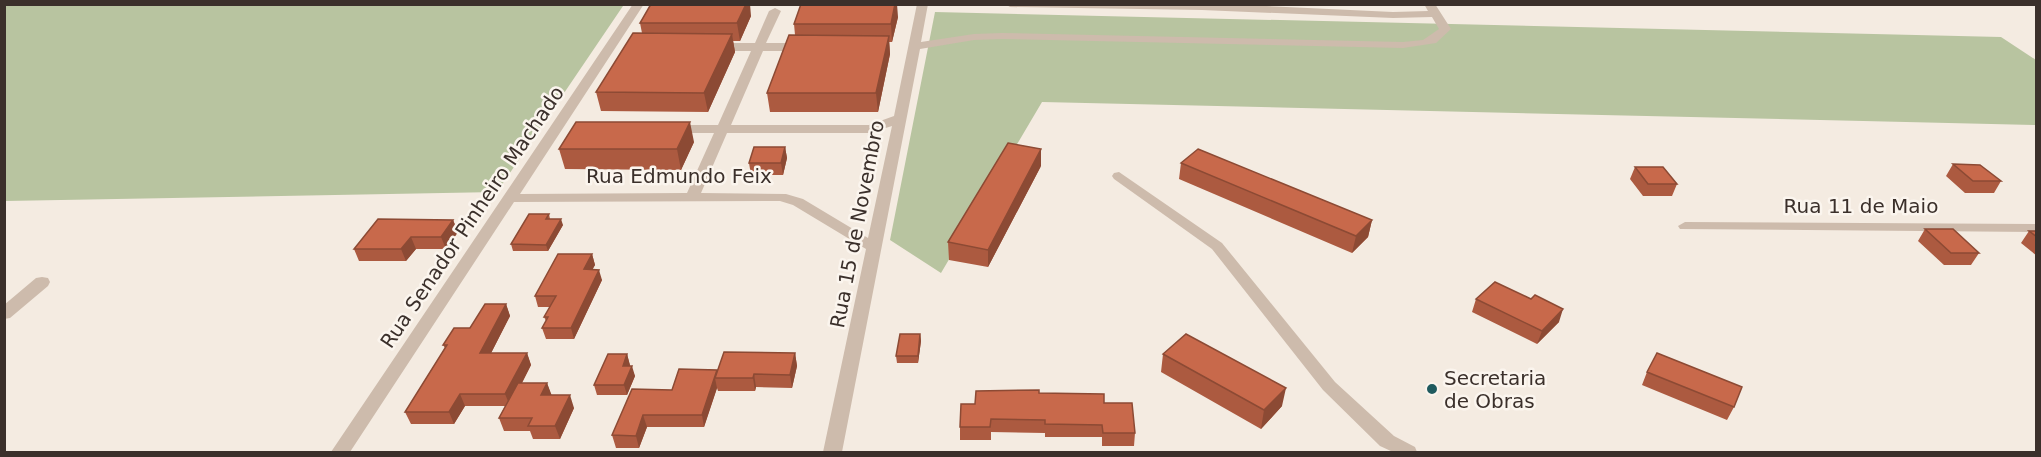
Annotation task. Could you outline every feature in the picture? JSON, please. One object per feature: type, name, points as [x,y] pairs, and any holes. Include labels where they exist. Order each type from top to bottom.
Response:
[{"type":"street","name":"Rua Senador Pinheiro Machado","points":[[340,453],[639,4]]},
{"type":"street","name":"Rua 15 de Novembro","points":[[834,453],[922,4]]},
{"type":"street","points":[[915,46],[974,37],[1002,36],[1403,45],[1429,43],[1439,38],[1445,29],[1432,9],[1393,15],[1202,7],[1010,4]]},
{"type":"street","points":[[693,197],[775,11]]},
{"type":"street","points":[[702,46],[814,47]]},
{"type":"street","points":[[663,129],[870,129],[899,119]]},
{"type":"street","points":[[1119,176],[1217,246],[1329,386],[1384,447],[1408,453]]},
{"type":"street","name":"Rua Edmundo Feix","points":[[509,198],[782,197],[798,202],[873,247]]},
{"type":"street","name":"Rua 11 de Maio","points":[[1685,226],[2037,228]]},
{"type":"street","points":[[4,315],[42,282]]},
{"type":"green space","points":[[543,4],[623,6],[497,192],[5,201],[5,5]]},
{"type":"green space","points":[[935,12],[2001,37],[2036,60],[2036,125],[1042,102],[941,273],[890,240]]},
{"type":"building","points":[[651,4],[746,4],[737,23],[640,23]]},
{"type":"building","points":[[801,4],[895,4],[891,24],[794,24]]},
{"type":"building","points":[[633,33],[732,34],[704,93],[596,92]]},
{"type":"building","points":[[789,35],[889,36],[876,93],[767,93]]},
{"type":"building","points":[[576,122],[690,122],[677,149],[559,149]]},
{"type":"building","points":[[1008,143],[1041,149],[988,250],[948,242]]},
{"type":"building","points":[[754,147],[785,147],[781,163],[749,163]]},
{"type":"building","points":[[1198,149],[1372,220],[1356,236],[1181,163]]},
{"type":"building","points":[[1953,164],[1980,165],[2001,181],[1973,181]]},
{"type":"building","points":[[1635,167],[1663,167],[1677,184],[1648,184]]},
{"type":"building","points":[[529,214],[549,214],[546,219],[561,219],[546,245],[511,244]]},
{"type":"building","points":[[378,219],[453,220],[441,237],[411,237],[401,249],[354,249]]},
{"type":"building","points":[[1925,229],[1953,229],[1979,253],[1951,253]]},
{"type":"building","points":[[2029,231],[2037,231],[2037,237]]},
{"type":"building","points":[[558,254],[592,254],[584,269],[599,270],[571,328],[542,328],[548,317],[544,317],[556,296],[535,296]]},
{"type":"building","points":[[1495,282],[1531,299],[1535,295],[1563,309],[1542,331],[1476,299]]},
{"type":"building","points":[[485,304],[506,304],[480,353],[527,353],[505,394],[460,394],[449,412],[405,412],[447,345],[443,345],[454,328],[470,328]]},
{"type":"building","points":[[900,334],[920,334],[918,356],[896,356]]},
{"type":"building","points":[[1186,334],[1286,388],[1264,410],[1163,354]]},
{"type":"building","points":[[724,352],[795,353],[790,375],[754,374],[753,378],[715,378]]},
{"type":"building","points":[[1657,353],[1742,387],[1734,407],[1647,372]]},
{"type":"building","points":[[608,354],[627,354],[623,366],[632,366],[624,385],[594,385]]},
{"type":"building","points":[[679,369],[717,370],[702,415],[643,415],[636,436],[612,435],[632,389],[672,390]]},
{"type":"building","points":[[518,383],[547,383],[541,395],[570,395],[555,426],[528,426],[532,418],[499,418]]},
{"type":"building","points":[[1039,390],[1039,393],[1104,394],[1104,403],[1132,403],[1135,433],[1103,433],[1102,425],[1045,424],[1045,420],[991,419],[990,427],[960,427],[961,404],[975,404],[976,391]]},
{"type":"place","name":"Secretaria de Obras","points":[[1432,389]]}]
